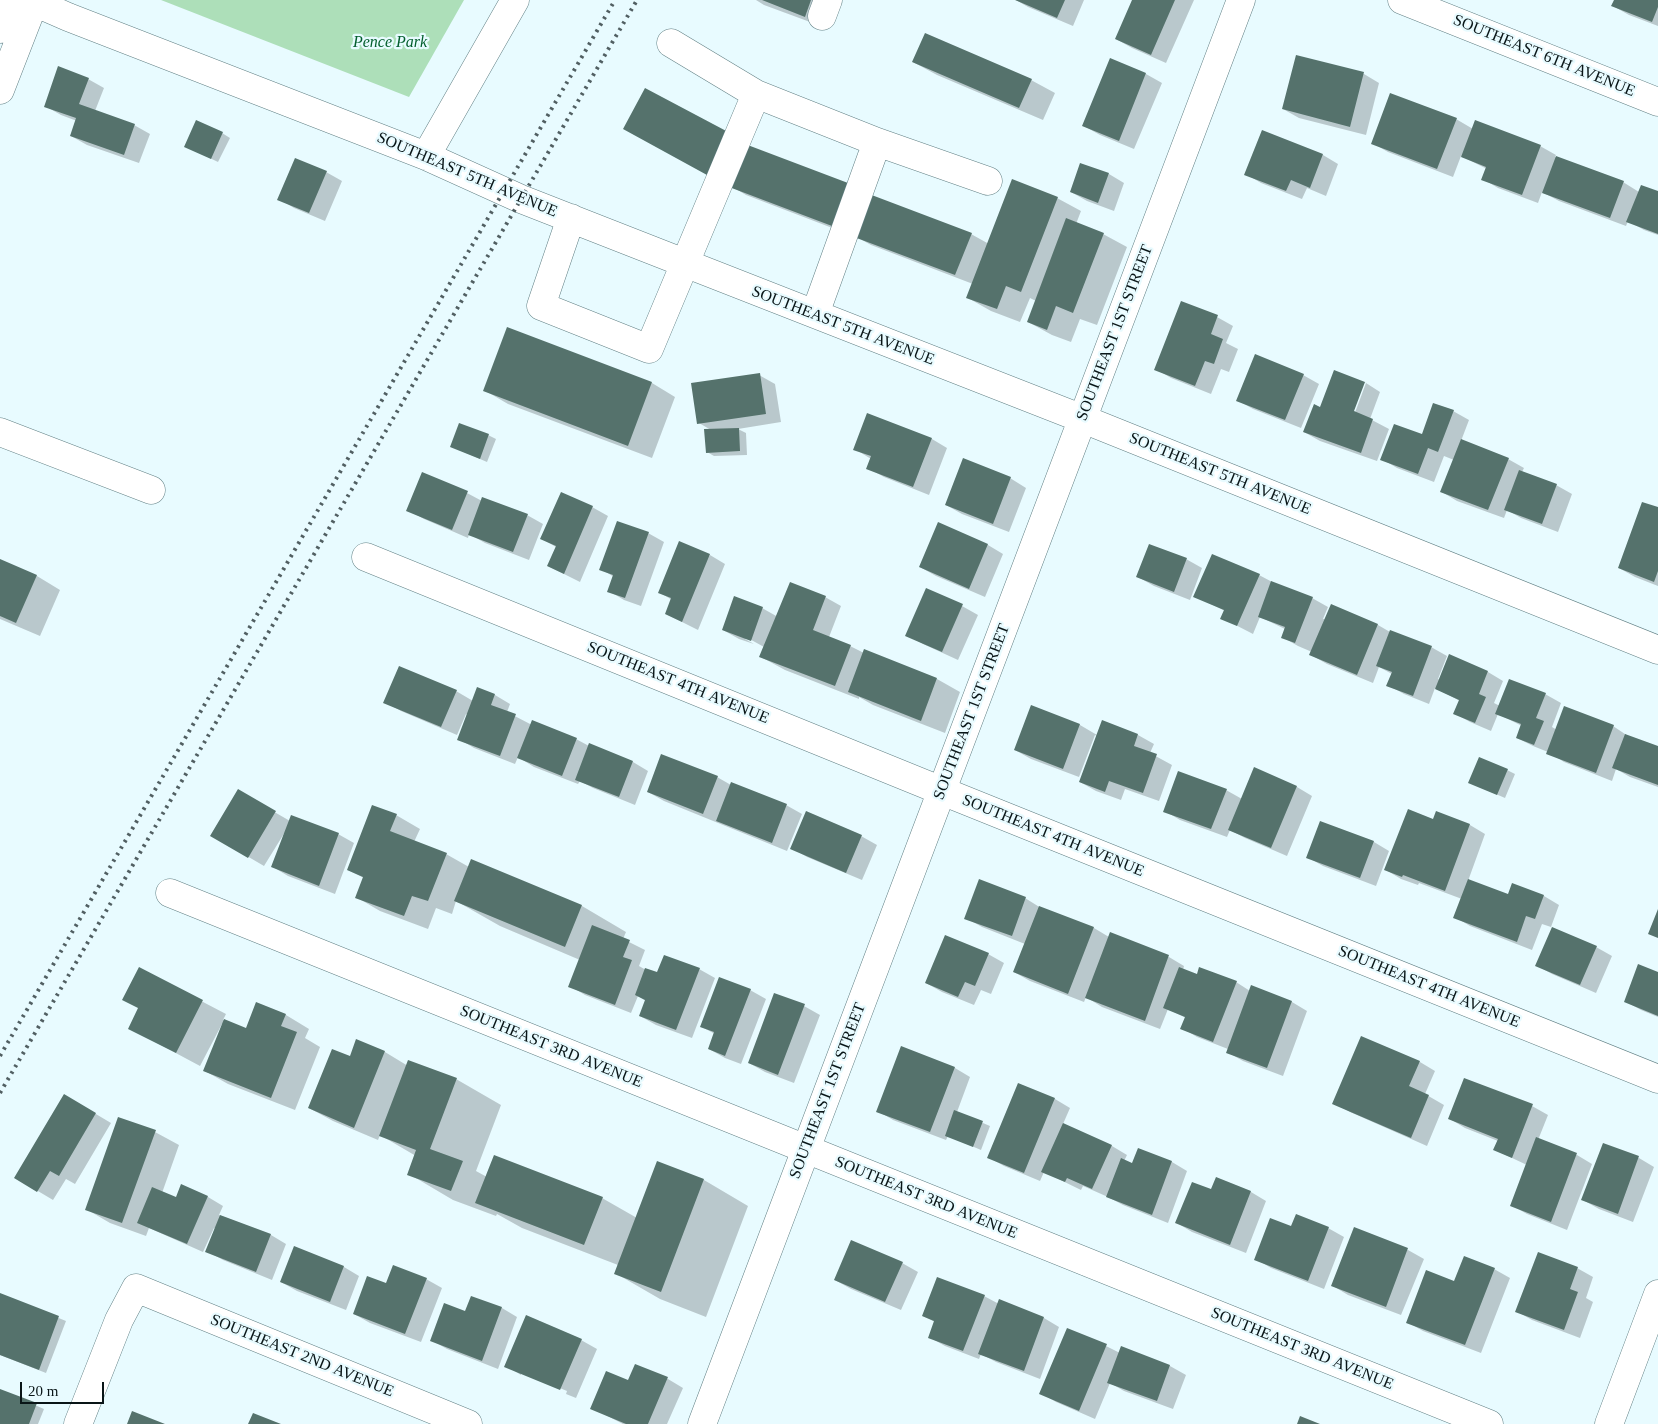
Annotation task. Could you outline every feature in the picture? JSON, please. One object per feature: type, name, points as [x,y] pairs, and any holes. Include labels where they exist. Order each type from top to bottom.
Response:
[{"type":"street","points":[[0,29],[27,0]]},
{"type":"street","points":[[0,90],[27,0]]},
{"type":"street","name":"SOUTHEAST 5TH AVENUE","points":[[27,0],[426,156],[503,192],[1083,420],[1658,650]]},
{"type":"street","points":[[426,156],[515,0]]},
{"type":"street","name":"SOUTHEAST 1ST STREET","points":[[702,1424],[1241,0]]},
{"type":"street","name":"SOUTHEAST 6TH AVENUE","points":[[1402,0],[1658,102]]},
{"type":"street","points":[[671,43],[756,94],[877,142],[988,181]]},
{"type":"street","points":[[571,218],[541,306],[649,349],[756,94]]},
{"type":"street","points":[[814,314],[877,142]]},
{"type":"street","points":[[0,432],[152,490]]},
{"type":"street","name":"SOUTHEAST 4TH AVENUE","points":[[366,556],[942,791],[1658,1079]]},
{"type":"street","name":"SOUTHEAST 3RD AVENUE","points":[[170,893],[1488,1424]]},
{"type":"street","name":"SOUTHEAST 2ND AVENUE","points":[[78,1424],[119,1320],[136,1288],[468,1424]]},
{"type":"street","points":[[1609,1424],[1658,1294]]},
{"type":"green space","name":"Pence Park","points":[[161,0],[464,0],[409,97]]},
{"type":"building","points":[[762,0],[811,0],[805,17]]},
{"type":"building","points":[[1015,0],[1065,0],[1057,18]]},
{"type":"building","points":[[1132,0],[1175,0],[1151,55],[1115,39]]},
{"type":"building","points":[[1614,0],[1658,0],[1658,7],[1652,22],[1611,6]]},
{"type":"building","points":[[925,33],[1032,79],[1019,108],[912,62]]},
{"type":"building","points":[[1296,55],[1364,72],[1350,127],[1282,109]]},
{"type":"building","points":[[1110,58],[1146,73],[1119,141],[1082,126]]},
{"type":"building","points":[[58,66],[89,78],[79,104],[135,124],[124,155],[70,136],[76,118],[44,107]]},
{"type":"building","points":[[645,88],[730,133],[707,175],[623,129]]},
{"type":"building","points":[[1390,93],[1457,118],[1437,169],[1371,144]]},
{"type":"building","points":[[196,120],[223,132],[211,159],[184,147]]},
{"type":"building","points":[[1475,120],[1541,145],[1522,195],[1481,180],[1486,167],[1461,157]]},
{"type":"building","points":[[1262,130],[1323,154],[1310,188],[1291,180],[1286,191],[1244,175]]},
{"type":"building","points":[[745,144],[848,183],[832,226],[729,187]]},
{"type":"building","points":[[1556,156],[1624,181],[1610,218],[1542,193]]},
{"type":"building","points":[[295,158],[327,171],[309,213],[277,200]]},
{"type":"building","points":[[1080,163],[1109,173],[1098,203],[1070,192]]},
{"type":"building","points":[[1012,179],[1058,197],[1021,292],[1006,286],[997,309],[966,298]]},
{"type":"building","points":[[1641,185],[1658,191],[1658,234],[1626,222]]},
{"type":"building","points":[[869,194],[972,233],[955,275],[854,237]]},
{"type":"building","points":[[1066,218],[1104,233],[1073,313],[1056,306],[1047,330],[1027,322]]},
{"type":"building","points":[[1181,301],[1218,315],[1211,334],[1223,339],[1214,364],[1205,361],[1195,386],[1154,370]]},
{"type":"building","points":[[507,327],[652,382],[628,446],[483,391]]},
{"type":"building","points":[[1255,354],[1304,374],[1285,420],[1236,401]]},
{"type":"building","points":[[1334,370],[1365,382],[1354,411],[1373,419],[1361,453],[1303,432],[1314,404],[1320,407]]},
{"type":"building","points":[[760,373],[766,414],[697,424],[691,383]]},
{"type":"building","points":[[1433,403],[1454,410],[1438,452],[1428,448],[1418,474],[1380,460],[1394,424],[1422,434]]},
{"type":"building","points":[[867,413],[932,438],[913,487],[866,469],[871,456],[853,450]]},
{"type":"building","points":[[459,423],[489,434],[480,459],[450,447]]},
{"type":"building","points":[[739,428],[740,451],[706,453],[704,429]]},
{"type":"building","points":[[1461,439],[1509,458],[1488,510],[1440,492]]},
{"type":"building","points":[[963,458],[1011,477],[993,524],[945,505]]},
{"type":"building","points":[[1519,470],[1557,484],[1542,524],[1504,510]]},
{"type":"building","points":[[422,472],[468,491],[452,530],[406,511]]},
{"type":"building","points":[[561,492],[593,506],[564,574],[547,566],[556,546],[540,539]]},
{"type":"building","points":[[482,497],[528,514],[513,552],[468,535]]},
{"type":"building","points":[[1642,502],[1658,507],[1658,571],[1654,582],[1618,568]]},
{"type":"building","points":[[617,521],[649,532],[625,598],[607,592],[613,575],[599,570]]},
{"type":"building","points":[[938,522],[988,544],[969,589],[919,567]]},
{"type":"building","points":[[679,541],[710,554],[682,622],[665,614],[671,598],[658,593]]},
{"type":"building","points":[[1149,544],[1187,558],[1174,592],[1136,577]]},
{"type":"building","points":[[1212,554],[1260,574],[1237,626],[1220,619],[1224,610],[1193,597]]},
{"type":"building","points":[[0,559],[37,575],[16,623],[0,616]]},
{"type":"building","points":[[1271,581],[1313,597],[1295,643],[1281,638],[1285,627],[1258,617]]},
{"type":"building","points":[[790,582],[826,596],[813,630],[851,645],[835,686],[759,657]]},
{"type":"building","points":[[926,588],[963,604],[942,652],[905,636]]},
{"type":"building","points":[[734,596],[763,607],[751,641],[722,630]]},
{"type":"building","points":[[1331,604],[1378,624],[1357,675],[1309,655]]},
{"type":"building","points":[[1390,630],[1432,646],[1413,696],[1386,686],[1392,672],[1376,666]]},
{"type":"building","points":[[864,649],[937,678],[921,721],[848,692]]},
{"type":"building","points":[[1449,654],[1488,671],[1479,694],[1486,697],[1475,723],[1453,714],[1459,700],[1435,689]]},
{"type":"building","points":[[399,666],[457,690],[441,727],[383,703]]},
{"type":"building","points":[[1509,679],[1546,693],[1536,718],[1544,721],[1534,745],[1516,738],[1521,724],[1495,714]]},
{"type":"building","points":[[477,687],[495,694],[491,705],[516,714],[500,756],[457,740]]},
{"type":"building","points":[[1031,705],[1080,724],[1063,769],[1014,750]]},
{"type":"building","points":[[1564,706],[1614,725],[1596,773],[1546,754]]},
{"type":"building","points":[[532,720],[577,738],[562,776],[517,758]]},
{"type":"building","points":[[1102,720],[1138,734],[1134,746],[1157,754],[1143,793],[1109,781],[1105,792],[1079,782]]},
{"type":"building","points":[[1625,734],[1658,746],[1658,785],[1612,768]]},
{"type":"building","points":[[589,743],[633,761],[619,797],[575,780]]},
{"type":"building","points":[[661,754],[718,776],[703,814],[647,792]]},
{"type":"building","points":[[1479,757],[1508,769],[1497,795],[1468,783]]},
{"type":"building","points":[[1254,767],[1297,786],[1271,848],[1228,830]]},
{"type":"building","points":[[1178,771],[1227,789],[1211,829],[1163,812]]},
{"type":"building","points":[[731,782],[787,804],[772,843],[716,821]]},
{"type":"building","points":[[238,789],[276,811],[248,858],[210,836]]},
{"type":"building","points":[[372,805],[397,814],[390,831],[447,853],[428,901],[412,896],[404,916],[355,898],[363,877],[347,870]]},
{"type":"building","points":[[1408,809],[1433,819],[1436,811],[1470,824],[1445,891],[1384,870]]},
{"type":"building","points":[[806,811],[862,835],[846,873],[790,849]]},
{"type":"building","points":[[291,815],[339,833],[319,886],[271,867]]},
{"type":"building","points":[[1320,821],[1374,841],[1360,878],[1306,858]]},
{"type":"building","points":[[471,859],[582,905],[565,947],[454,901]]},
{"type":"building","points":[[979,879],[1026,897],[1012,936],[964,919]]},
{"type":"building","points":[[1468,879],[1508,894],[1512,883],[1544,895],[1535,919],[1526,916],[1517,942],[1453,918]]},
{"type":"building","points":[[1039,906],[1094,927],[1068,994],[1013,972]]},
{"type":"building","points":[[1658,909],[1658,938],[1648,934]]},
{"type":"building","points":[[592,925],[630,940],[623,957],[632,960],[615,1005],[568,987]]},
{"type":"building","points":[[1552,927],[1597,946],[1580,985],[1535,966]]},
{"type":"building","points":[[1110,932],[1169,955],[1145,1021],[1085,998]]},
{"type":"building","points":[[945,935],[989,953],[975,986],[965,982],[958,997],[925,983]]},
{"type":"building","points":[[664,955],[700,968],[676,1030],[639,1016],[645,1000],[635,995],[645,968],[657,972]]},
{"type":"building","points":[[1638,964],[1658,972],[1658,1016],[1624,1002]]},
{"type":"building","points":[[139,967],[203,1000],[176,1053],[128,1029],[138,1008],[122,1000]]},
{"type":"building","points":[[1179,967],[1197,974],[1199,967],[1237,981],[1213,1042],[1180,1029],[1185,1017],[1163,1008]]},
{"type":"building","points":[[719,977],[751,989],[725,1056],[708,1049],[714,1032],[700,1027]]},
{"type":"building","points":[[1251,985],[1292,1001],[1267,1068],[1226,1053]]},
{"type":"building","points":[[774,993],[805,1004],[778,1075],[748,1063]]},
{"type":"building","points":[[256,1002],[286,1014],[281,1026],[297,1032],[271,1098],[203,1071],[224,1019],[246,1028]]},
{"type":"building","points":[[1361,1036],[1420,1061],[1409,1086],[1429,1095],[1411,1138],[1332,1104]]},
{"type":"building","points":[[356,1039],[385,1051],[354,1128],[308,1108],[332,1049],[350,1056]]},
{"type":"building","points":[[901,1046],[955,1067],[930,1132],[876,1112]]},
{"type":"building","points":[[408,1060],[457,1078],[430,1149],[463,1161],[451,1191],[407,1175],[416,1150],[379,1136]]},
{"type":"building","points":[[1464,1078],[1533,1104],[1512,1158],[1493,1150],[1498,1139],[1448,1119]]},
{"type":"building","points":[[1018,1083],[1055,1098],[1024,1173],[987,1158]]},
{"type":"building","points":[[64,1094],[96,1113],[59,1176],[50,1171],[37,1192],[14,1178]]},
{"type":"building","points":[[954,1110],[983,1121],[973,1147],[945,1136]]},
{"type":"building","points":[[118,1117],[156,1130],[122,1223],[85,1210]]},
{"type":"building","points":[[1063,1123],[1112,1145],[1092,1189],[1067,1178],[1065,1182],[1041,1172]]},
{"type":"building","points":[[1536,1137],[1577,1153],[1551,1222],[1510,1206]]},
{"type":"building","points":[[1603,1143],[1639,1156],[1618,1214],[1581,1200]]},
{"type":"building","points":[[1138,1148],[1172,1161],[1152,1215],[1106,1197],[1121,1158],[1132,1163]]},
{"type":"building","points":[[494,1155],[603,1197],[584,1245],[475,1203]]},
{"type":"building","points":[[657,1161],[704,1179],[661,1292],[614,1274]]},
{"type":"building","points":[[1216,1177],[1251,1191],[1230,1245],[1175,1223],[1192,1182],[1211,1189]]},
{"type":"building","points":[[181,1184],[208,1196],[187,1244],[137,1223],[152,1187],[176,1197]]},
{"type":"building","points":[[1296,1214],[1329,1227],[1308,1281],[1254,1260],[1270,1218],[1291,1226]]},
{"type":"building","points":[[220,1215],[271,1234],[256,1272],[205,1252]]},
{"type":"building","points":[[1354,1227],[1408,1248],[1386,1307],[1331,1286]]},
{"type":"building","points":[[851,1240],[903,1262],[885,1302],[834,1280]]},
{"type":"building","points":[[294,1246],[344,1266],[330,1302],[280,1282]]},
{"type":"building","points":[[1538,1252],[1578,1267],[1570,1289],[1578,1292],[1564,1330],[1515,1312]]},
{"type":"building","points":[[1464,1256],[1495,1268],[1465,1345],[1406,1323],[1426,1270],[1454,1281]]},
{"type":"building","points":[[393,1265],[427,1278],[405,1334],[353,1314],[367,1276],[386,1283]]},
{"type":"building","points":[[937,1277],[985,1295],[963,1351],[928,1338],[934,1321],[922,1316]]},
{"type":"building","points":[[0,1293],[59,1316],[39,1370],[0,1355]]},
{"type":"building","points":[[471,1296],[502,1307],[482,1361],[430,1341],[444,1303],[465,1311]]},
{"type":"building","points":[[999,1299],[1044,1317],[1024,1371],[978,1354]]},
{"type":"building","points":[[526,1315],[582,1339],[560,1390],[504,1367]]},
{"type":"building","points":[[1067,1328],[1107,1344],[1079,1411],[1039,1394]]},
{"type":"building","points":[[1121,1346],[1170,1365],[1157,1401],[1107,1383]]},
{"type":"building","points":[[635,1364],[668,1377],[648,1424],[626,1424],[590,1409],[606,1371],[628,1380]]},
{"type":"building","points":[[0,1389],[37,1403],[29,1424],[0,1424]]},
{"type":"building","points":[[132,1411],[165,1424],[127,1424]]},
{"type":"building","points":[[253,1413],[281,1424],[248,1424]]},
{"type":"building","points":[[1300,1416],[1320,1424],[1297,1424]]},
{"type":"railway","points":[[0,1056],[615,0]]},
{"type":"railway","points":[[0,1093],[637,0]]}]
